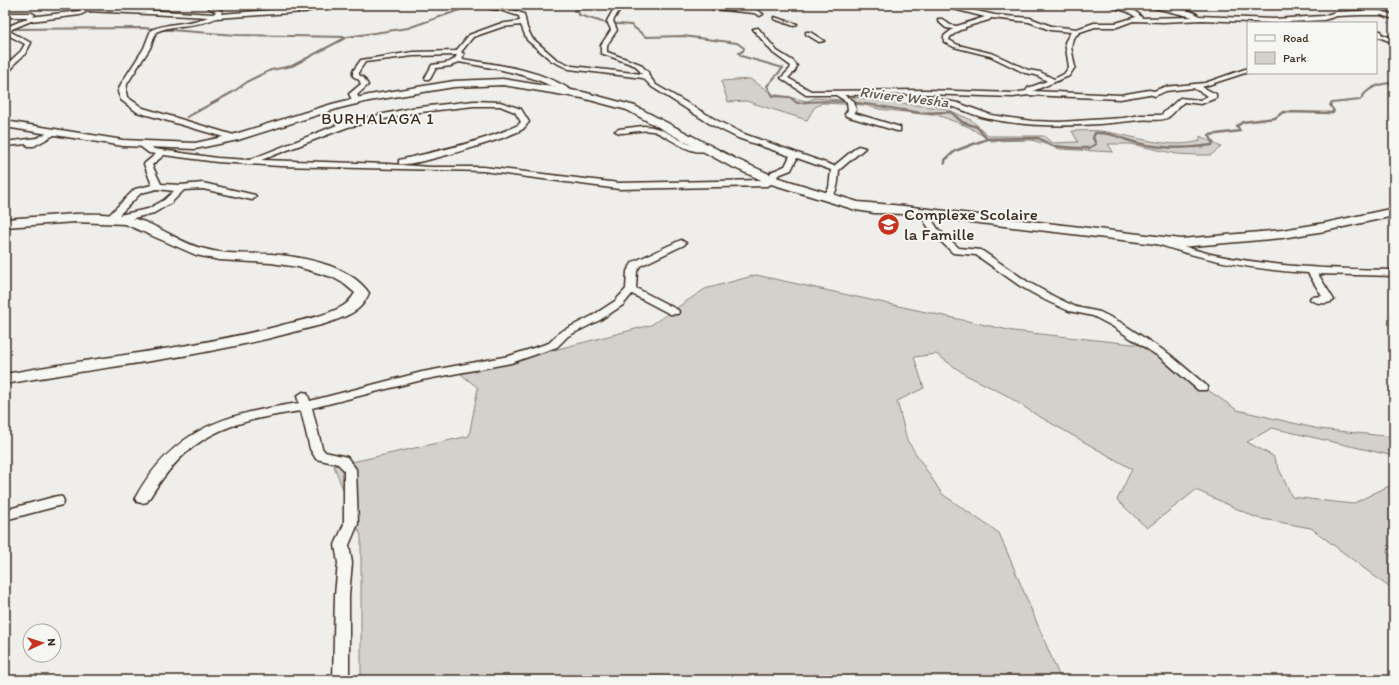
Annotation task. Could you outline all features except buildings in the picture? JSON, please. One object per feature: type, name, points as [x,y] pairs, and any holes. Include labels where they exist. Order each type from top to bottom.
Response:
[{"type":"street","points":[[208,5],[219,9],[220,12],[216,16],[200,21],[158,29],[151,34],[147,48],[124,84],[122,92],[124,98],[140,110],[234,138]]},
{"type":"street","points":[[5,74],[11,66],[9,65],[22,54],[28,42],[12,36],[8,33],[8,29],[30,19],[80,13],[86,7],[216,16],[256,12],[306,10],[327,5]]},
{"type":"street","points":[[619,5],[610,23],[614,30],[608,38],[603,50],[608,55],[631,62],[643,68],[646,72],[645,76],[654,86],[715,123],[761,144],[835,169]]},
{"type":"street","points":[[711,7],[730,5]]},
{"type":"street","points":[[941,5],[1007,19],[1030,20],[1050,28],[1078,31]]},
{"type":"street","points":[[1110,5],[1128,9],[1135,13],[1140,19]]},
{"type":"street","points":[[1144,5],[1186,12],[1202,18]]},
{"type":"street","points":[[468,6],[501,8],[522,16],[529,38],[562,65],[571,68],[645,76]]},
{"type":"street","points":[[711,7],[755,11],[760,14]]},
{"type":"street","points":[[711,7],[734,17]]},
{"type":"street","points":[[1029,93],[1030,89],[1067,75],[1072,67],[1068,52],[1070,38],[1073,32],[1094,25],[1116,25],[1127,20],[1140,19],[1202,18],[1304,20],[1324,18],[1336,14],[1360,13],[1381,14],[1394,17]]},
{"type":"street","points":[[5,15],[45,14]]},
{"type":"street","points":[[989,15],[987,19],[966,23],[945,38],[949,44],[992,55],[1027,72],[1038,73],[1053,81]]},
{"type":"street","points":[[776,18],[794,24]]},
{"type":"street","points":[[1324,18],[1329,22]]},
{"type":"street","points":[[940,20],[948,26],[973,29]]},
{"type":"street","points":[[1304,20],[1321,22]]},
{"type":"street","points":[[357,101],[353,94],[365,85],[362,79],[356,76],[356,71],[365,60],[423,53],[458,52],[471,36],[501,25],[523,23]]},
{"type":"street","points":[[756,29],[775,52],[791,62],[794,66],[793,70],[784,78],[790,84],[807,90],[809,93],[933,92],[1013,95],[1029,93],[1120,97],[1149,92],[1155,94],[1164,90],[1196,87],[1247,70]]},
{"type":"street","points":[[1377,32],[1394,37]]},
{"type":"street","points":[[1377,32],[1378,35],[1394,41]]},
{"type":"street","points":[[808,33],[821,41]]},
{"type":"street","points":[[428,78],[434,66],[450,65],[458,60],[461,54],[458,52]]},
{"type":"street","points":[[458,60],[523,72],[558,85],[568,92]]},
{"type":"street","points":[[5,124],[144,145],[195,146],[234,138],[336,106],[357,101],[454,84],[491,81],[512,82],[568,92],[631,108],[706,148],[772,180],[856,206],[874,209],[904,210],[1157,241],[1202,242],[1282,234],[1325,227],[1394,212]]},
{"type":"street","points":[[891,93],[955,105],[990,117],[1032,123],[1059,124],[1087,121],[1123,120],[1141,117],[1163,117],[1172,111],[1174,106],[1183,100],[1201,102],[1213,96],[1196,87]]},
{"type":"street","points":[[839,93],[840,96],[850,101],[852,110],[849,114],[873,120],[896,129]]},
{"type":"street","points":[[251,162],[345,126],[376,118],[441,106],[493,103],[519,111],[525,118],[525,122],[521,127],[476,145],[438,156],[388,166]]},
{"type":"street","points":[[619,131],[654,129],[688,147],[699,149],[706,148]]},
{"type":"street","points":[[5,144],[34,142],[53,132]]},
{"type":"street","points":[[144,145],[152,151],[162,153],[251,162],[388,166],[430,169],[483,168],[619,186],[763,184],[772,180],[774,174],[788,168],[795,155]]},
{"type":"street","points":[[827,196],[833,188],[835,169],[861,148]]},
{"type":"street","points":[[157,186],[148,164],[162,153]]},
{"type":"street","points":[[114,219],[138,190],[157,186],[166,188],[204,186],[252,196]]},
{"type":"street","points":[[114,219],[128,215],[140,215],[164,205],[174,197],[181,188]]},
{"type":"street","points":[[923,213],[952,249],[956,251],[978,252],[1024,284],[1051,300],[1073,309],[1096,314],[1116,324],[1165,356],[1202,387]]},
{"type":"street","points":[[5,223],[54,219],[114,219],[136,224],[193,250],[207,254],[279,259],[322,269],[351,280],[360,286],[362,293],[357,303],[347,310],[329,317],[262,335],[176,353],[58,369],[5,379]]},
{"type":"street","points":[[1157,241],[1207,257],[1312,270],[1394,273]]},
{"type":"street","points":[[142,498],[164,467],[191,440],[228,422],[304,401],[511,359],[553,345],[564,334],[609,311],[619,303],[631,289],[632,271],[636,264],[681,243]]},
{"type":"street","points":[[1312,270],[1329,300],[1315,299]]},
{"type":"street","points":[[631,289],[674,312]]},
{"type":"street","points":[[304,401],[316,449],[322,456],[342,460],[350,468],[352,507],[350,524],[342,545],[345,562],[342,595],[340,680]]},
{"type":"street","points":[[5,515],[57,501]]},
{"type":"green space","points":[[750,79],[773,94],[807,101],[815,98],[842,100],[854,97],[947,109],[971,120],[989,136],[1044,136],[1052,143],[1078,142],[1072,131],[1097,131],[1175,144],[1200,141],[1200,136],[1221,147],[1211,155],[1198,155],[1177,154],[1131,144],[1108,144],[1113,152],[1060,149],[1032,140],[991,141],[969,127],[940,116],[879,109],[864,105],[822,103],[814,108],[807,120],[746,101],[728,102],[721,81]]},
{"type":"green space","points":[[756,275],[1013,331],[1142,345],[1237,410],[1319,429],[1394,437],[1394,456],[1272,428],[1247,442],[1273,456],[1292,497],[1352,504],[1391,485],[1394,486],[1394,545],[1386,551],[1394,558],[1394,591],[1311,528],[1257,518],[1196,490],[1147,528],[1117,500],[1132,469],[1035,414],[1006,395],[966,375],[936,354],[914,357],[924,388],[897,401],[907,440],[942,494],[999,533],[1061,680],[361,680],[361,536],[334,466],[469,436],[478,388],[461,374],[651,325],[705,289]]},
{"type":"waterway","points":[[347,37],[408,28],[474,5]]},
{"type":"waterway","name":"Riviere Wesha","points":[[587,5],[574,11],[579,13],[579,15],[606,23],[631,25],[646,37],[683,36],[737,43],[744,48],[743,51],[739,53],[741,56],[783,68],[767,86],[773,96],[790,97],[797,103],[839,101],[920,113],[951,112],[962,122],[977,127],[987,139]]},
{"type":"waterway","points":[[5,29],[144,28],[236,35],[347,37]]},
{"type":"waterway","points":[[198,111],[233,92],[250,80],[271,70],[292,66],[347,37]]},
{"type":"waterway","name":"Riviere Wesha","points":[[1334,111],[1330,105],[1332,103],[1360,100],[1370,89],[1384,84],[1394,83]]},
{"type":"waterway","points":[[187,117],[200,110]]},
{"type":"waterway","name":"Riviere Wesha","points":[[987,139],[1038,138],[1053,146],[1089,148],[1096,144],[1093,138],[1095,133],[1101,133],[1137,143],[1184,148],[1212,145],[1213,142],[1209,135],[1240,131],[1237,126],[1243,122],[1275,118],[1283,112],[1333,113],[1333,110]]},
{"type":"waterway","points":[[945,163],[945,160],[955,151],[987,139]]},
{"type":"place","name":"Complexe Scolaire la Famille","points":[[889,224]]},
{"type":"district","name":"BURHALAGA 1","points":[[378,118]]}]
